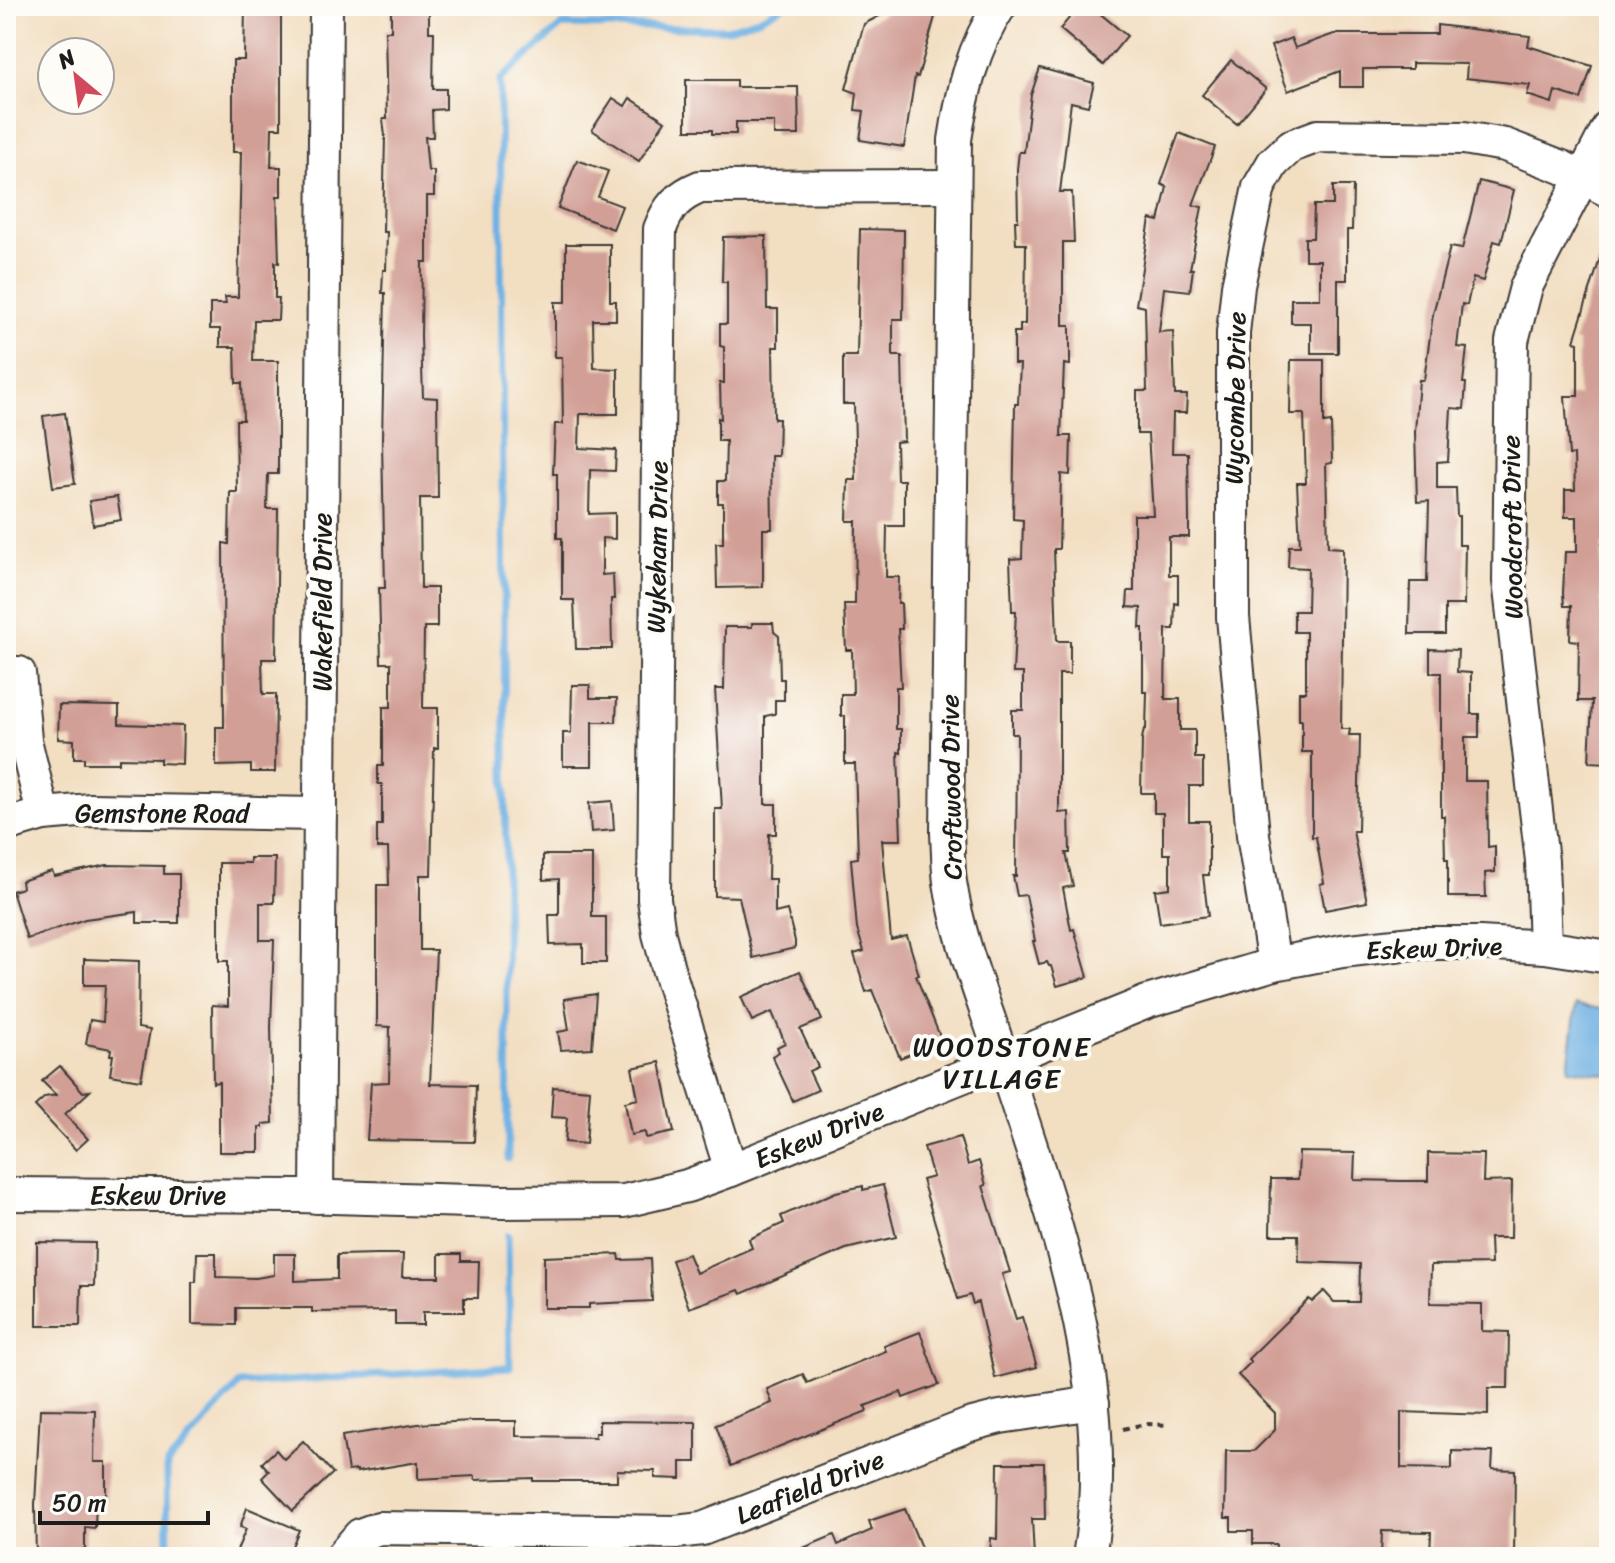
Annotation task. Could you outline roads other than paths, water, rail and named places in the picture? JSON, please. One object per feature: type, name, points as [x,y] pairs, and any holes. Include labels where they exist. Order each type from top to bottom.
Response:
[{"type":"street","name":"Wakefield Drive","points":[[317,1197],[326,6]]},
{"type":"street","name":"Croftwood Drive","points":[[1000,6],[975,54],[962,97],[955,140],[947,834],[950,882],[959,919],[1075,1304],[1093,1403],[1097,1468],[1089,1557]]},
{"type":"street","name":"Woodcroft Drive","points":[[1545,947],[1542,861],[1509,581],[1512,341],[1526,287],[1596,185],[1609,126]]},
{"type":"street","name":"Wycombe Drive","points":[[1274,964],[1253,835],[1233,617],[1233,333],[1238,286],[1259,187],[1273,163],[1291,146],[1318,136],[1464,138],[1505,145],[1562,167],[1596,185]]},
{"type":"street","name":"Wykeham Drive","points":[[731,1170],[668,968],[654,899],[660,229],[667,210],[682,194],[700,187],[954,186]]},
{"type":"street","points":[[19,673],[25,740],[43,814]]},
{"type":"street","name":"Gemstone Road","points":[[6,825],[43,814],[91,810],[320,814]]},
{"type":"street","name":"Eskew Drive","points":[[6,1194],[624,1201],[676,1189],[731,1170],[1147,1002],[1274,964],[1342,951],[1412,943],[1545,947],[1609,957]]},
{"type":"street","name":"Leafield Drive","points":[[341,1557],[360,1535],[379,1528],[676,1532],[702,1529],[969,1425],[1000,1417],[1093,1403]]},
{"type":"water","points":[[1576,1005],[1609,1010],[1609,1075],[1568,1069]]},
{"type":"waterway","points":[[508,1159],[500,80],[562,25],[726,29],[761,18],[783,6]]},
{"type":"waterway","points":[[168,1557],[167,1464],[239,1384],[510,1367],[508,1235]]},
{"type":"district","name":"WOODSTONE VILLAGE","points":[[1002,1062]]}]
